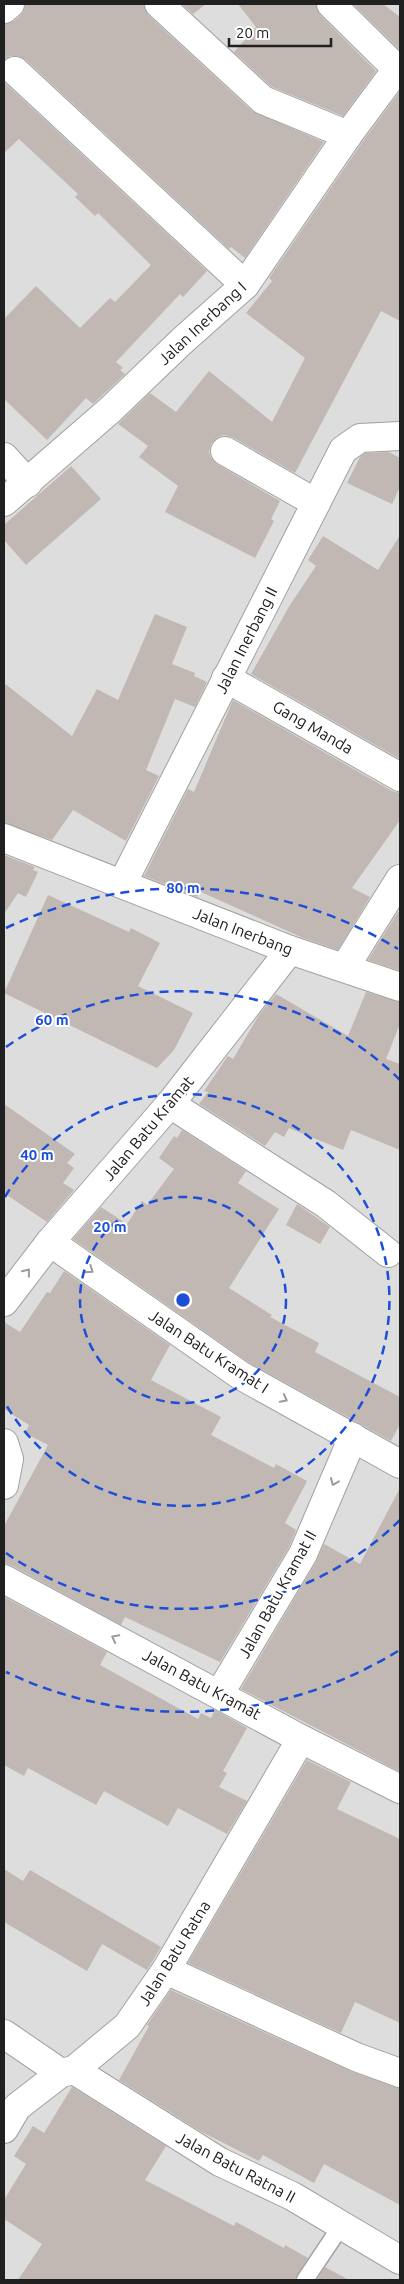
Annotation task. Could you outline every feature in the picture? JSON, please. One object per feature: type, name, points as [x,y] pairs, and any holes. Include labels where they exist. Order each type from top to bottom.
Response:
[{"type":"street","points":[[4,9],[10,4]]},
{"type":"street","points":[[159,4],[263,100],[348,135]]},
{"type":"street","points":[[332,4],[399,67]]},
{"type":"street","name":"Jalan Inerbang I","points":[[4,502],[28,483],[245,285],[348,135],[399,67]]},
{"type":"street","points":[[15,71],[245,285]]},
{"type":"street","name":"Jalan Inerbang II","points":[[122,884],[343,450],[360,438],[400,436]]},
{"type":"street","points":[[224,451],[316,503]]},
{"type":"street","points":[[4,457],[28,483]]},
{"type":"street","name":"Gang Manda","points":[[226,678],[400,776]]},
{"type":"street","name":"Jalan Inerbang","points":[[4,838],[290,950],[400,987]]},
{"type":"street","points":[[345,967],[400,879]]},
{"type":"street","name":"Jalan Batu Kramat","points":[[4,1302],[50,1242],[170,1104],[290,950]]},
{"type":"street","points":[[170,1104],[326,1204],[388,1253]]},
{"type":"street","name":"Jalan Batu Kramat I","points":[[50,1242],[240,1375],[400,1464]]},
{"type":"street","name":"Jalan Batu Kramat II","points":[[220,1694],[303,1554],[353,1437]]},
{"type":"street","points":[[4,1443],[9,1460],[4,1485]]},
{"type":"street","name":"Jalan Batu Kramat","points":[[4,1579],[302,1739],[400,1789]]},
{"type":"street","name":"Jalan Batu Ratna","points":[[4,2129],[17,2107],[127,2026],[166,1970],[302,1739]]},
{"type":"street","points":[[166,1970],[356,2057],[400,2073]]},
{"type":"street","name":"Jalan Batu Ratna II","points":[[4,2034],[220,2162],[292,2196],[341,2226],[397,2249]]},
{"type":"lane","points":[[305,2280],[341,2226]]},
{"type":"shaded area","points":[[4,4],[400,4],[400,2280],[4,2280]]},
{"type":"building","points":[[25,4],[144,4],[148,15],[252,111],[324,142],[245,258],[231,247],[229,249],[26,60],[18,56],[10,56],[4,60],[4,24],[14,21],[20,16]]},
{"type":"building","points":[[182,4],[206,4],[193,14]]},
{"type":"building","points":[[238,4],[316,4],[320,15],[376,71],[343,116],[272,87],[234,52],[256,27]]},
{"type":"building","points":[[353,4],[383,4],[400,17],[400,50]]},
{"type":"building","points":[[4,82],[207,271],[183,297],[180,294],[116,362],[123,368],[120,370],[125,374],[93,404],[86,398],[47,440],[4,399],[4,319],[36,286],[80,328],[110,298],[115,302],[151,265],[98,213],[95,216],[75,197],[78,194],[19,139],[4,153]]},
{"type":"building","points":[[400,91],[400,321],[381,311],[295,473],[232,437],[224,435],[218,437],[211,444],[209,452],[211,458],[217,464],[280,501],[271,519],[274,521],[255,558],[165,512],[178,486],[139,457],[148,446],[118,424],[150,393],[176,412],[209,371],[272,422],[305,358],[246,313],[272,281],[269,278],[361,144]]},
{"type":"building","points":[[389,452],[400,458],[400,487],[392,504],[347,483],[360,457],[365,453]]},
{"type":"building","points":[[71,466],[101,499],[26,565],[4,540],[4,525]]},
{"type":"building","points":[[400,535],[400,759],[251,674],[290,605],[316,566],[308,560],[323,536],[378,570]]},
{"type":"building","points":[[155,614],[187,627],[172,664],[195,673],[194,676],[207,682],[195,707],[175,699],[146,770],[159,776],[126,841],[73,810],[52,840],[4,823],[4,683],[72,736],[97,689],[118,700]]},
{"type":"building","points":[[233,700],[392,791],[400,793],[400,820],[352,888],[370,897],[338,950],[303,938],[199,891],[197,897],[144,876],[188,789],[194,792]]},
{"type":"building","points":[[4,855],[35,867],[33,870],[38,872],[26,897],[18,893],[4,914]]},
{"type":"building","points":[[48,895],[129,932],[131,928],[160,943],[138,986],[193,1013],[174,1050],[157,1068],[4,993]]},
{"type":"building","points":[[398,912],[400,912],[400,971],[368,960]]},
{"type":"building","points":[[366,992],[400,1002],[400,1024],[386,1059],[400,1064],[400,1150],[351,1130],[343,1150],[289,1128],[284,1137],[275,1132],[265,1146],[199,1104],[208,1092],[204,1091],[228,1056],[233,1059],[259,1015],[276,994],[348,1036]]},
{"type":"building","points":[[4,1104],[75,1154],[67,1163],[74,1168],[63,1183],[74,1190],[47,1222],[4,1193]]},
{"type":"building","points":[[182,1130],[246,1171],[238,1183],[279,1209],[229,1288],[272,1315],[270,1317],[319,1343],[315,1352],[400,1397],[400,1424],[391,1441],[248,1362],[73,1239],[101,1207],[127,1224],[142,1201],[147,1205],[174,1169],[159,1158],[174,1136],[177,1138]]},
{"type":"building","points":[[297,1204],[330,1227],[320,1244],[286,1225]]},
{"type":"building","points":[[64,1271],[170,1345],[151,1380],[221,1417],[211,1435],[274,1468],[276,1464],[307,1481],[285,1523],[296,1530],[289,1547],[220,1662],[125,1617],[121,1625],[11,1565],[4,1563],[4,1526],[48,1445],[25,1433],[29,1425],[4,1409],[4,1322],[20,1332],[47,1292],[50,1293]]},
{"type":"building","points":[[400,1488],[400,1772],[241,1689],[316,1562],[324,1544],[360,1564]]},
{"type":"building","points":[[4,1597],[107,1652],[100,1665],[198,1719],[201,1713],[211,1718],[215,1710],[247,1728],[223,1771],[227,1773],[219,1787],[247,1801],[227,1834],[178,1808],[168,1826],[104,1791],[96,1805],[28,1768],[24,1776],[4,1765]]},
{"type":"building","points":[[307,1760],[351,1782],[337,1809],[400,1839],[400,2023],[355,2002],[341,2033],[188,1963]]},
{"type":"building","points":[[4,1869],[23,1881],[30,1870],[161,1947],[147,1970],[102,1944],[87,1971],[4,1922]]},
{"type":"building","points":[[171,1990],[350,2071],[400,2088],[400,2205],[324,2164],[314,2183],[263,2155],[259,2161],[200,2131],[119,2080],[149,2026],[147,2025]]},
{"type":"building","points":[[72,2087],[166,2146],[145,2180],[234,2226],[236,2222],[284,2248],[285,2245],[308,2258],[295,2280],[18,2280],[42,2244],[4,2219],[4,2200],[26,2164],[14,2156],[33,2126],[44,2133]]},
{"type":"building","points":[[325,2267],[349,2280],[317,2280]]}]
